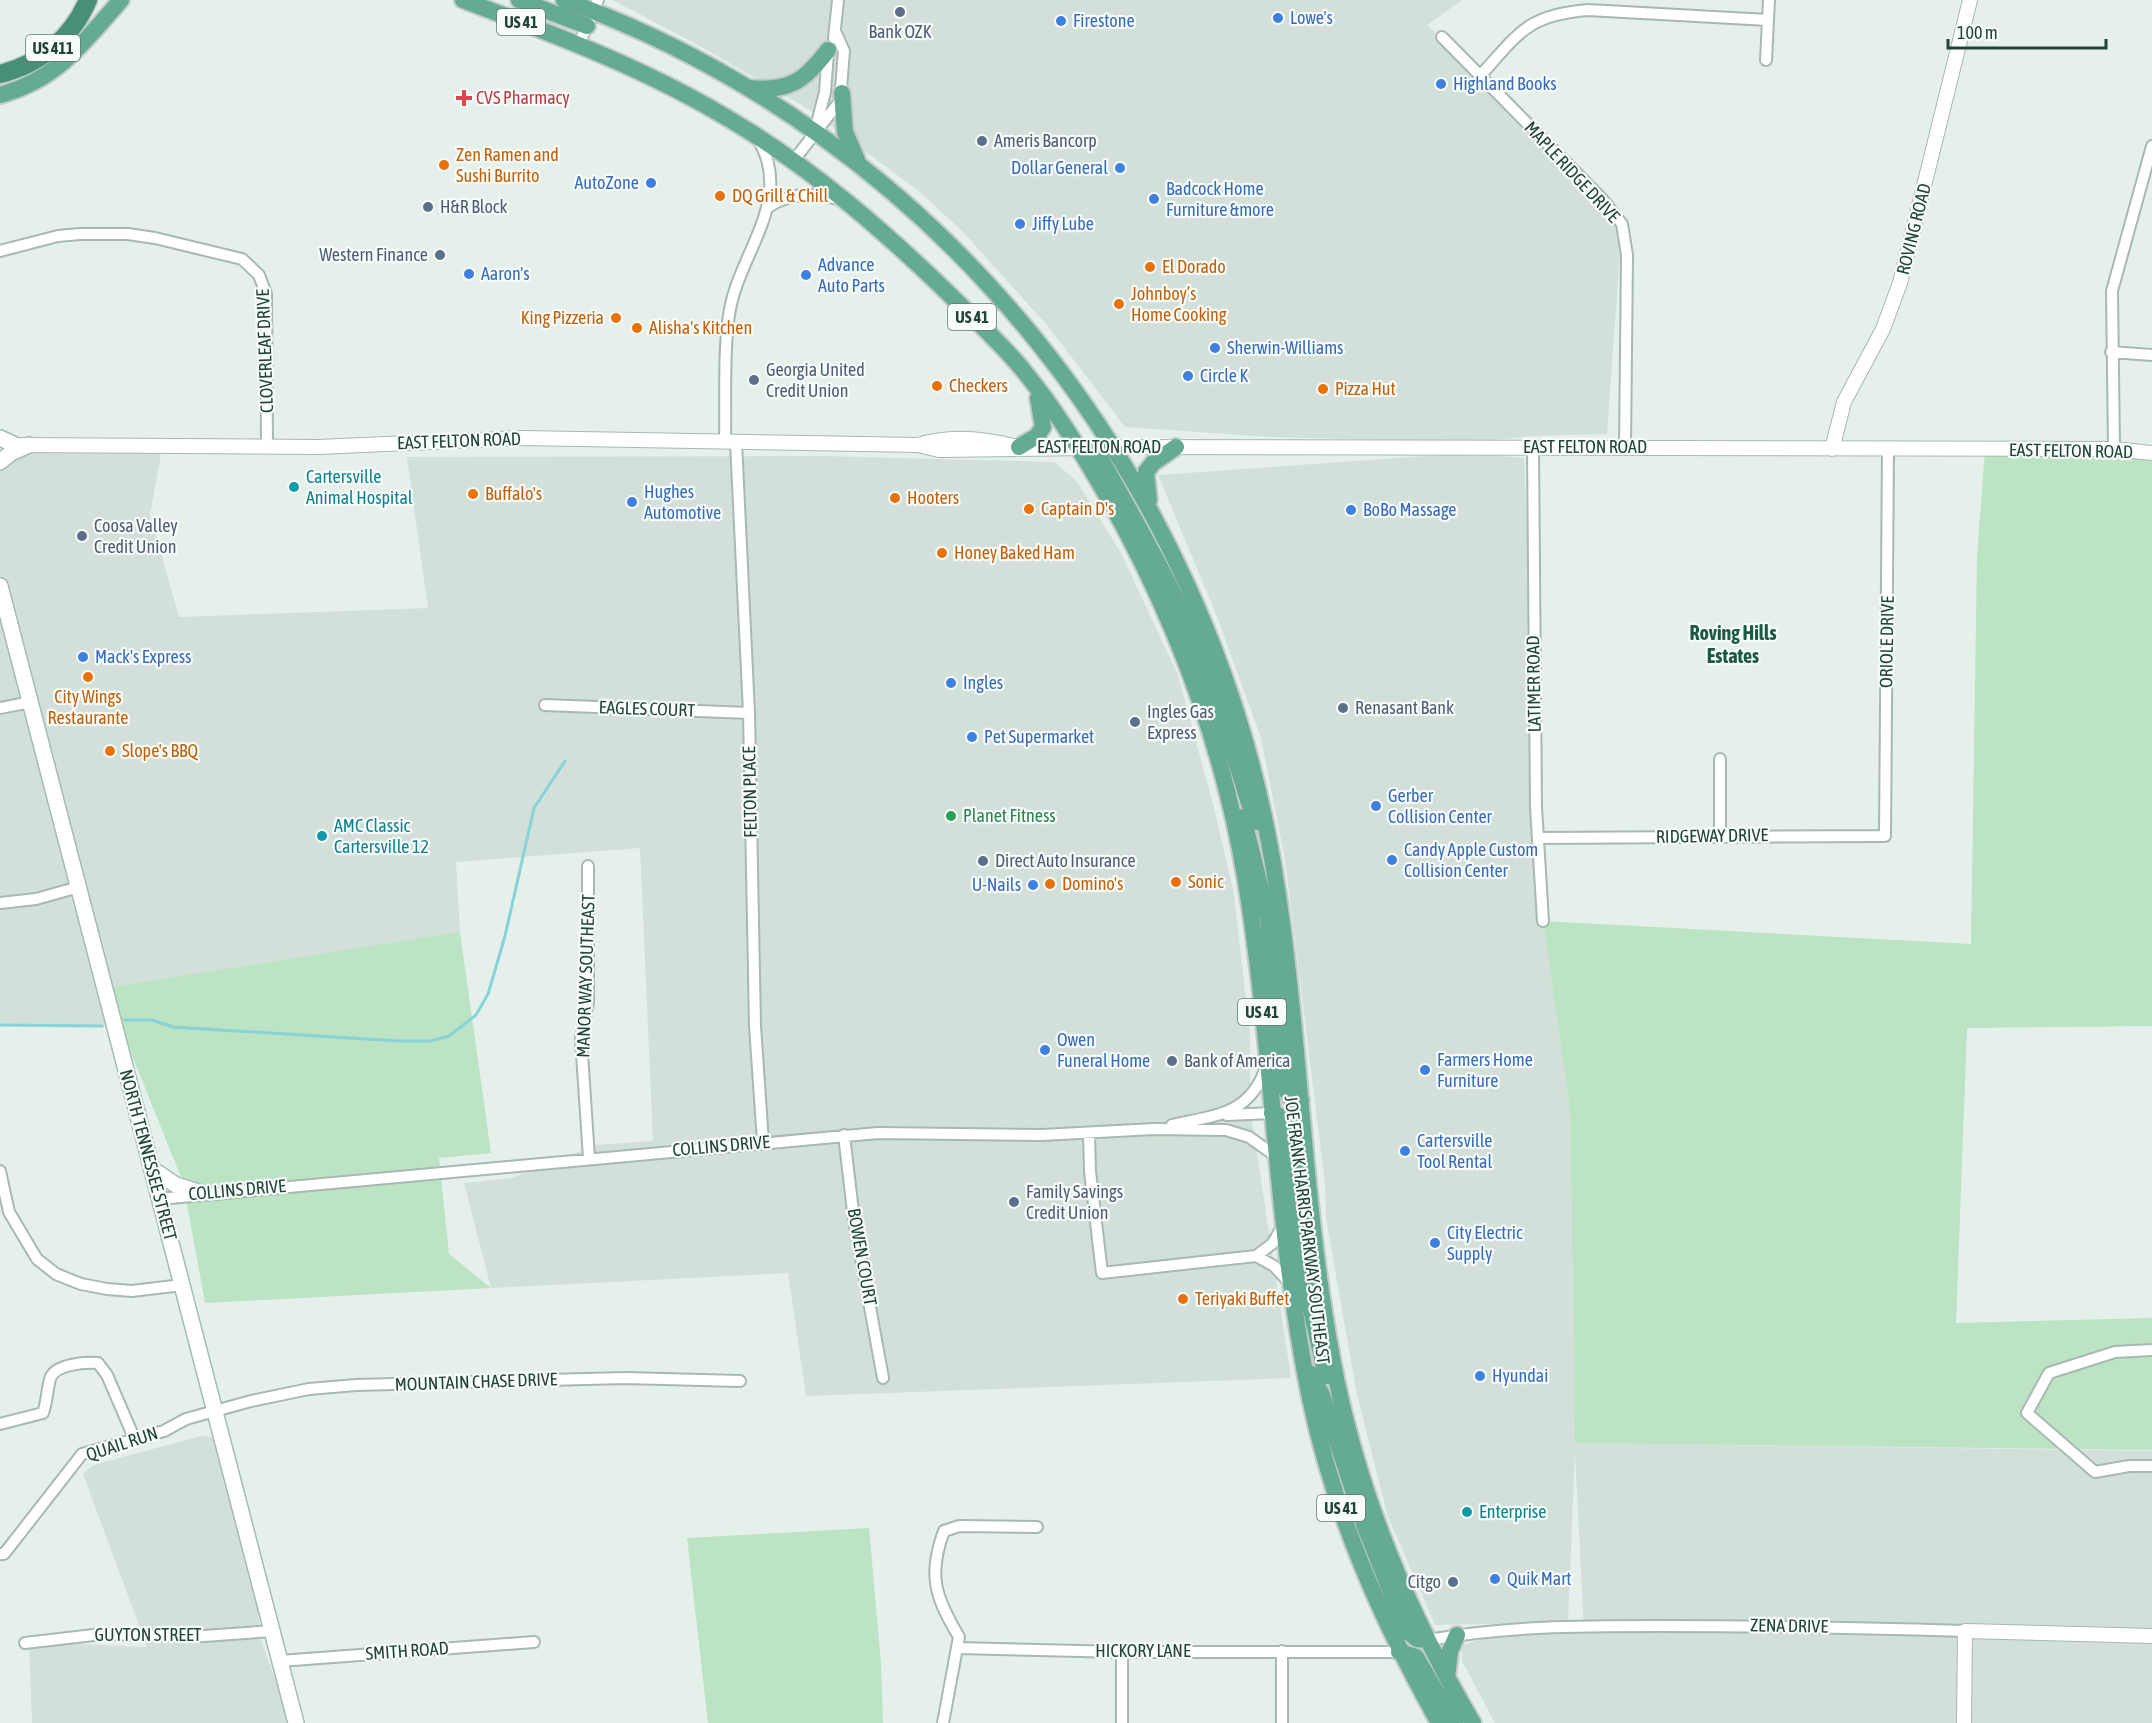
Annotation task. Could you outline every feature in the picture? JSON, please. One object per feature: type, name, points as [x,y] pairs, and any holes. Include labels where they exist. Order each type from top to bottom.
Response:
[{"type":"highway","name":"US 411","points":[[0,74],[31,63],[50,51],[70,32],[88,0]]},
{"type":"main road","points":[[0,95],[35,82],[66,61],[121,0]]},
{"type":"main road","name":"JOE FRANK HARRIS PARKWAY SOUTHEAST","points":[[463,0],[579,44],[662,82],[794,160],[889,236],[979,323],[1023,370],[1087,448],[1169,616],[1203,709],[1228,791],[1248,891],[1291,1284],[1302,1357],[1317,1425],[1349,1533],[1400,1652],[1439,1723]]},
{"type":"main road","points":[[519,0],[593,12]]},
{"type":"main road","name":"JOE FRANK HARRIS PARKWAY SOUTHEAST","points":[[564,0],[674,49],[744,87],[814,132],[860,166],[934,230],[1001,297],[1047,351],[1113,447],[1152,512],[1182,574],[1221,668],[1250,760],[1271,852],[1287,966],[1319,1275],[1343,1405],[1375,1516],[1396,1574],[1447,1678],[1473,1723]]},
{"type":"main road","points":[[744,87],[775,89],[797,82],[814,68],[828,50]]},
{"type":"main road","points":[[842,93],[845,132],[860,166]]},
{"type":"main road","points":[[1019,447],[1036,436],[1043,427],[1036,388]]},
{"type":"main road","points":[[0,438],[15,445],[11,453],[0,462]]},
{"type":"main road","points":[[1152,512],[1146,472],[1153,463],[1176,447]]},
{"type":"main road","points":[[1087,448],[1128,505],[1179,607],[1212,688],[1263,849],[1271,852]]},
{"type":"main road","name":"NORTH TENNESSEE STREET","points":[[0,586],[296,1723]]},
{"type":"main road","points":[[1228,791],[1244,818],[1268,918],[1287,1092],[1292,1099],[1301,1100]]},
{"type":"main road","points":[[1272,1113],[1282,1117],[1287,1126],[1310,1313],[1326,1379],[1334,1395],[1343,1405]]},
{"type":"main road","points":[[152,1169],[176,1185],[201,1193]]},
{"type":"main road","points":[[1302,1357],[1322,1395],[1365,1527],[1408,1632],[1418,1639],[1428,1641]]},
{"type":"main road","points":[[1447,1678],[1450,1651],[1457,1635]]},
{"type":"main road","points":[[1400,1652],[1416,1657],[1455,1723]]},
{"type":"street","points":[[814,132],[825,92],[828,50],[836,33],[838,0]]},
{"type":"street","points":[[1766,60],[1769,0]]},
{"type":"street","name":"ROVING ROAD","points":[[1832,449],[1840,410],[1883,329],[1900,283],[1970,0]]},
{"type":"street","points":[[1480,76],[1524,27],[1559,12],[1588,10],[1768,20]]},
{"type":"street","points":[[579,44],[593,12]]},
{"type":"street","points":[[794,160],[814,132],[835,110],[842,93],[844,51],[836,33]]},
{"type":"street","name":"MAPLE RIDGE DRIVE","points":[[1442,38],[1573,168],[1622,224],[1627,255],[1625,447]]},
{"type":"street","name":"FELTON PLACE","points":[[756,136],[766,154],[772,178],[770,206],[730,311],[730,442],[749,713],[754,1026],[763,1142]]},
{"type":"street","points":[[2114,449],[2112,291],[2152,149]]},
{"type":"street","points":[[770,206],[798,195],[814,194],[848,202]]},
{"type":"street","name":"CLOVERLEAF DRIVE","points":[[0,251],[58,236],[128,234],[221,253],[247,262],[262,279],[266,294],[267,447]]},
{"type":"street","points":[[2112,352],[2152,355]]},
{"type":"street","name":"EAST FELTON ROAD","points":[[15,445],[267,447],[522,438],[918,445],[937,439],[987,439],[1019,447],[1087,448],[2114,449],[2152,453]]},
{"type":"street","name":"LATIMER ROAD","points":[[1533,448],[1536,807],[1543,921]]},
{"type":"street","name":"ORIOLE DRIVE","points":[[1885,836],[1888,449]]},
{"type":"street","points":[[0,708],[31,702]]},
{"type":"street","name":"EAGLES COURT","points":[[545,705],[749,713]]},
{"type":"street","points":[[1719,759],[1720,835]]},
{"type":"street","name":"RIDGEWAY DRIVE","points":[[1539,838],[1720,835],[1885,836]]},
{"type":"street","name":"MANOR WAY SOUTHEAST","points":[[588,866],[588,1002],[581,1039],[589,1158]]},
{"type":"street","points":[[0,903],[36,899],[80,887]]},
{"type":"street","points":[[1154,1129],[1215,1116],[1236,1108],[1251,1097],[1267,1064]]},
{"type":"street","points":[[1215,1116],[1272,1113]]},
{"type":"street","name":"COLLINS DRIVE","points":[[159,1199],[201,1193],[878,1133],[1089,1135],[1154,1129],[1234,1131],[1249,1137],[1277,1157]]},
{"type":"street","name":"BOWEN COURT","points":[[843,1135],[854,1220],[883,1378]]},
{"type":"street","points":[[1089,1135],[1090,1170],[1102,1273],[1256,1256],[1272,1244],[1283,1224]]},
{"type":"street","points":[[0,1171],[5,1212],[37,1259],[57,1274],[81,1284],[107,1289],[132,1291],[183,1285]]},
{"type":"street","points":[[1256,1256],[1274,1266],[1291,1284]]},
{"type":"street","points":[[2152,1350],[2115,1352],[2049,1372],[2027,1413],[2095,1472],[2129,1466],[2152,1466]]},
{"type":"street","points":[[0,1424],[43,1413],[50,1376],[56,1370],[86,1362],[99,1363],[107,1375],[135,1440]]},
{"type":"street","name":"MOUNTAIN CHASE DRIVE","points":[[214,1410],[328,1386],[625,1378],[740,1381]]},
{"type":"street","name":"QUAIL RUN","points":[[0,1554],[4,1554],[82,1454],[164,1431],[186,1419],[214,1410]]},
{"type":"street","points":[[944,1721],[959,1637],[941,1605],[936,1588],[934,1567],[944,1531],[959,1526],[1037,1527]]},
{"type":"street","name":"ZENA DRIVE","points":[[1428,1641],[1504,1629],[1578,1626],[1775,1625],[2152,1636]]},
{"type":"street","name":"GUYTON STREET","points":[[25,1643],[102,1634],[204,1636],[272,1631]]},
{"type":"street","points":[[1964,1723],[1965,1631]]},
{"type":"street","name":"SMITH ROAD","points":[[280,1662],[534,1642]]},
{"type":"street","name":"HICKORY LANE","points":[[958,1648],[1122,1652],[1400,1652]]},
{"type":"street","points":[[1282,1651],[1282,1723]]},
{"type":"street","points":[[1122,1652],[1122,1723]]},
{"type":"shaded area","points":[[613,0],[1462,0],[1427,25],[1480,76],[1622,224],[1607,434],[1533,436],[1473,442],[1271,437],[1125,427],[1047,325],[963,232],[920,192],[808,109],[707,50]]},
{"type":"shaded area","points":[[163,443],[150,515],[179,617],[428,608],[407,457],[822,456],[1054,462],[1076,480],[1121,553],[1178,675],[1214,808],[1234,894],[1250,1034],[1250,1107],[1291,1378],[806,1396],[788,1273],[491,1288],[464,1183],[512,1178],[596,1145],[653,1141],[640,848],[456,862],[460,932],[109,1000],[116,1027],[0,1024],[0,452]]},
{"type":"shaded area","points":[[1469,453],[1524,458],[1543,921],[1570,1111],[1575,1443],[2152,1451],[2152,1723],[1495,1723],[1462,1661],[1462,1645],[1497,1635],[1584,1632],[1575,1453],[1568,1622],[1435,1625],[1387,1514],[1356,1390],[1326,1218],[1325,1183],[1285,860],[1261,738],[1216,614],[1158,475]]},
{"type":"shaded area","points":[[201,1436],[221,1438],[250,1550],[262,1643],[291,1723],[32,1723],[29,1642],[147,1647],[83,1474],[93,1465]]},
{"type":"green space","points":[[1985,450],[2152,456],[2152,1026],[1967,1028],[1956,1323],[2152,1318],[2152,1450],[1575,1443],[1570,1111],[1543,921],[1971,944],[1977,557]]},
{"type":"green space","points":[[460,932],[491,1153],[439,1158],[449,1254],[491,1288],[205,1303],[183,1182],[105,988]]},
{"type":"green space","points":[[869,1528],[881,1663],[883,1723],[708,1723],[687,1538]]},
{"type":"waterway","points":[[125,1020],[152,1020],[173,1027],[398,1041],[430,1041],[449,1036],[476,1015],[488,994],[505,936],[534,808],[565,761]]},
{"type":"waterway","points":[[0,1025],[102,1026]]},
{"type":"place","name":"Bank OZK","points":[[900,12]]},
{"type":"place","name":"Lowe's","points":[[1278,18]]},
{"type":"place","name":"Firestone","points":[[1061,21]]},
{"type":"place","name":"Highland Books","points":[[1441,84]]},
{"type":"place","name":"CVS Pharmacy","points":[[464,98]]},
{"type":"place","name":"Ameris Bancorp","points":[[982,141]]},
{"type":"place","name":"Zen Ramen and Sushi Burrito","points":[[444,165]]},
{"type":"place","name":"Dollar General","points":[[1120,168]]},
{"type":"place","name":"AutoZone","points":[[651,183]]},
{"type":"place","name":"DQ Grill & Chill","points":[[720,196]]},
{"type":"place","name":"Badcock Home Furniture &more","points":[[1154,199]]},
{"type":"place","name":"H&R Block","points":[[428,207]]},
{"type":"place","name":"Jiffy Lube","points":[[1020,224]]},
{"type":"place","name":"Western Finance","points":[[440,255]]},
{"type":"place","name":"El Dorado","points":[[1150,267]]},
{"type":"place","name":"Aaron's","points":[[469,274]]},
{"type":"place","name":"Advance Auto Parts","points":[[806,275]]},
{"type":"place","name":"Johnboy’s Home Cooking","points":[[1119,304]]},
{"type":"place","name":"King Pizzeria","points":[[616,318]]},
{"type":"place","name":"Alisha's Kitchen","points":[[637,328]]},
{"type":"place","name":"Sherwin-Williams","points":[[1215,348]]},
{"type":"place","name":"Circle K","points":[[1188,376]]},
{"type":"place","name":"Georgia United Credit Union","points":[[754,380]]},
{"type":"place","name":"Checkers","points":[[937,386]]},
{"type":"place","name":"Pizza Hut","points":[[1323,389]]},
{"type":"place","name":"Cartersville Animal Hospital","points":[[294,487]]},
{"type":"place","name":"Buffalo's","points":[[473,494]]},
{"type":"place","name":"Hooters","points":[[895,498]]},
{"type":"place","name":"Hughes Automotive","points":[[632,502]]},
{"type":"place","name":"Captain D's","points":[[1029,509]]},
{"type":"place","name":"BoBo Massage","points":[[1351,510]]},
{"type":"place","name":"Coosa Valley Credit Union","points":[[82,536]]},
{"type":"place","name":"Honey Baked Ham","points":[[942,553]]},
{"type":"place","name":"Mack's Express","points":[[83,657]]},
{"type":"place","name":"City Wings Restaurante","points":[[88,677]]},
{"type":"place","name":"Ingles","points":[[951,683]]},
{"type":"place","name":"Renasant Bank","points":[[1343,708]]},
{"type":"place","name":"Ingles Gas Express","points":[[1135,722]]},
{"type":"place","name":"Pet Supermarket","points":[[972,737]]},
{"type":"place","name":"Slope's BBQ","points":[[110,751]]},
{"type":"place","name":"Gerber Collision Center","points":[[1376,806]]},
{"type":"place","name":"Planet Fitness","points":[[951,816]]},
{"type":"place","name":"AMC Classic Cartersville 12","points":[[322,836]]},
{"type":"place","name":"Candy Apple Custom Collision Center","points":[[1392,860]]},
{"type":"place","name":"Direct Auto Insurance","points":[[983,861]]},
{"type":"place","name":"Sonic","points":[[1176,882]]},
{"type":"place","name":"Domino's","points":[[1050,884]]},
{"type":"place","name":"U-Nails","points":[[1033,885]]},
{"type":"place","name":"Owen Funeral Home","points":[[1045,1050]]},
{"type":"place","name":"Bank of America","points":[[1172,1061]]},
{"type":"place","name":"Farmers Home Furniture","points":[[1425,1070]]},
{"type":"place","name":"Cartersville Tool Rental","points":[[1405,1151]]},
{"type":"place","name":"Family Savings Credit Union","points":[[1014,1202]]},
{"type":"place","name":"City Electric Supply","points":[[1435,1243]]},
{"type":"place","name":"Teriyaki Buffet","points":[[1183,1299]]},
{"type":"place","name":"Hyundai","points":[[1480,1376]]},
{"type":"place","name":"Enterprise","points":[[1467,1512]]},
{"type":"place","name":"Quik Mart","points":[[1495,1579]]},
{"type":"place","name":"Citgo","points":[[1453,1582]]},
{"type":"district","name":"Roving Hills Estates","points":[[1733,644]]}]
